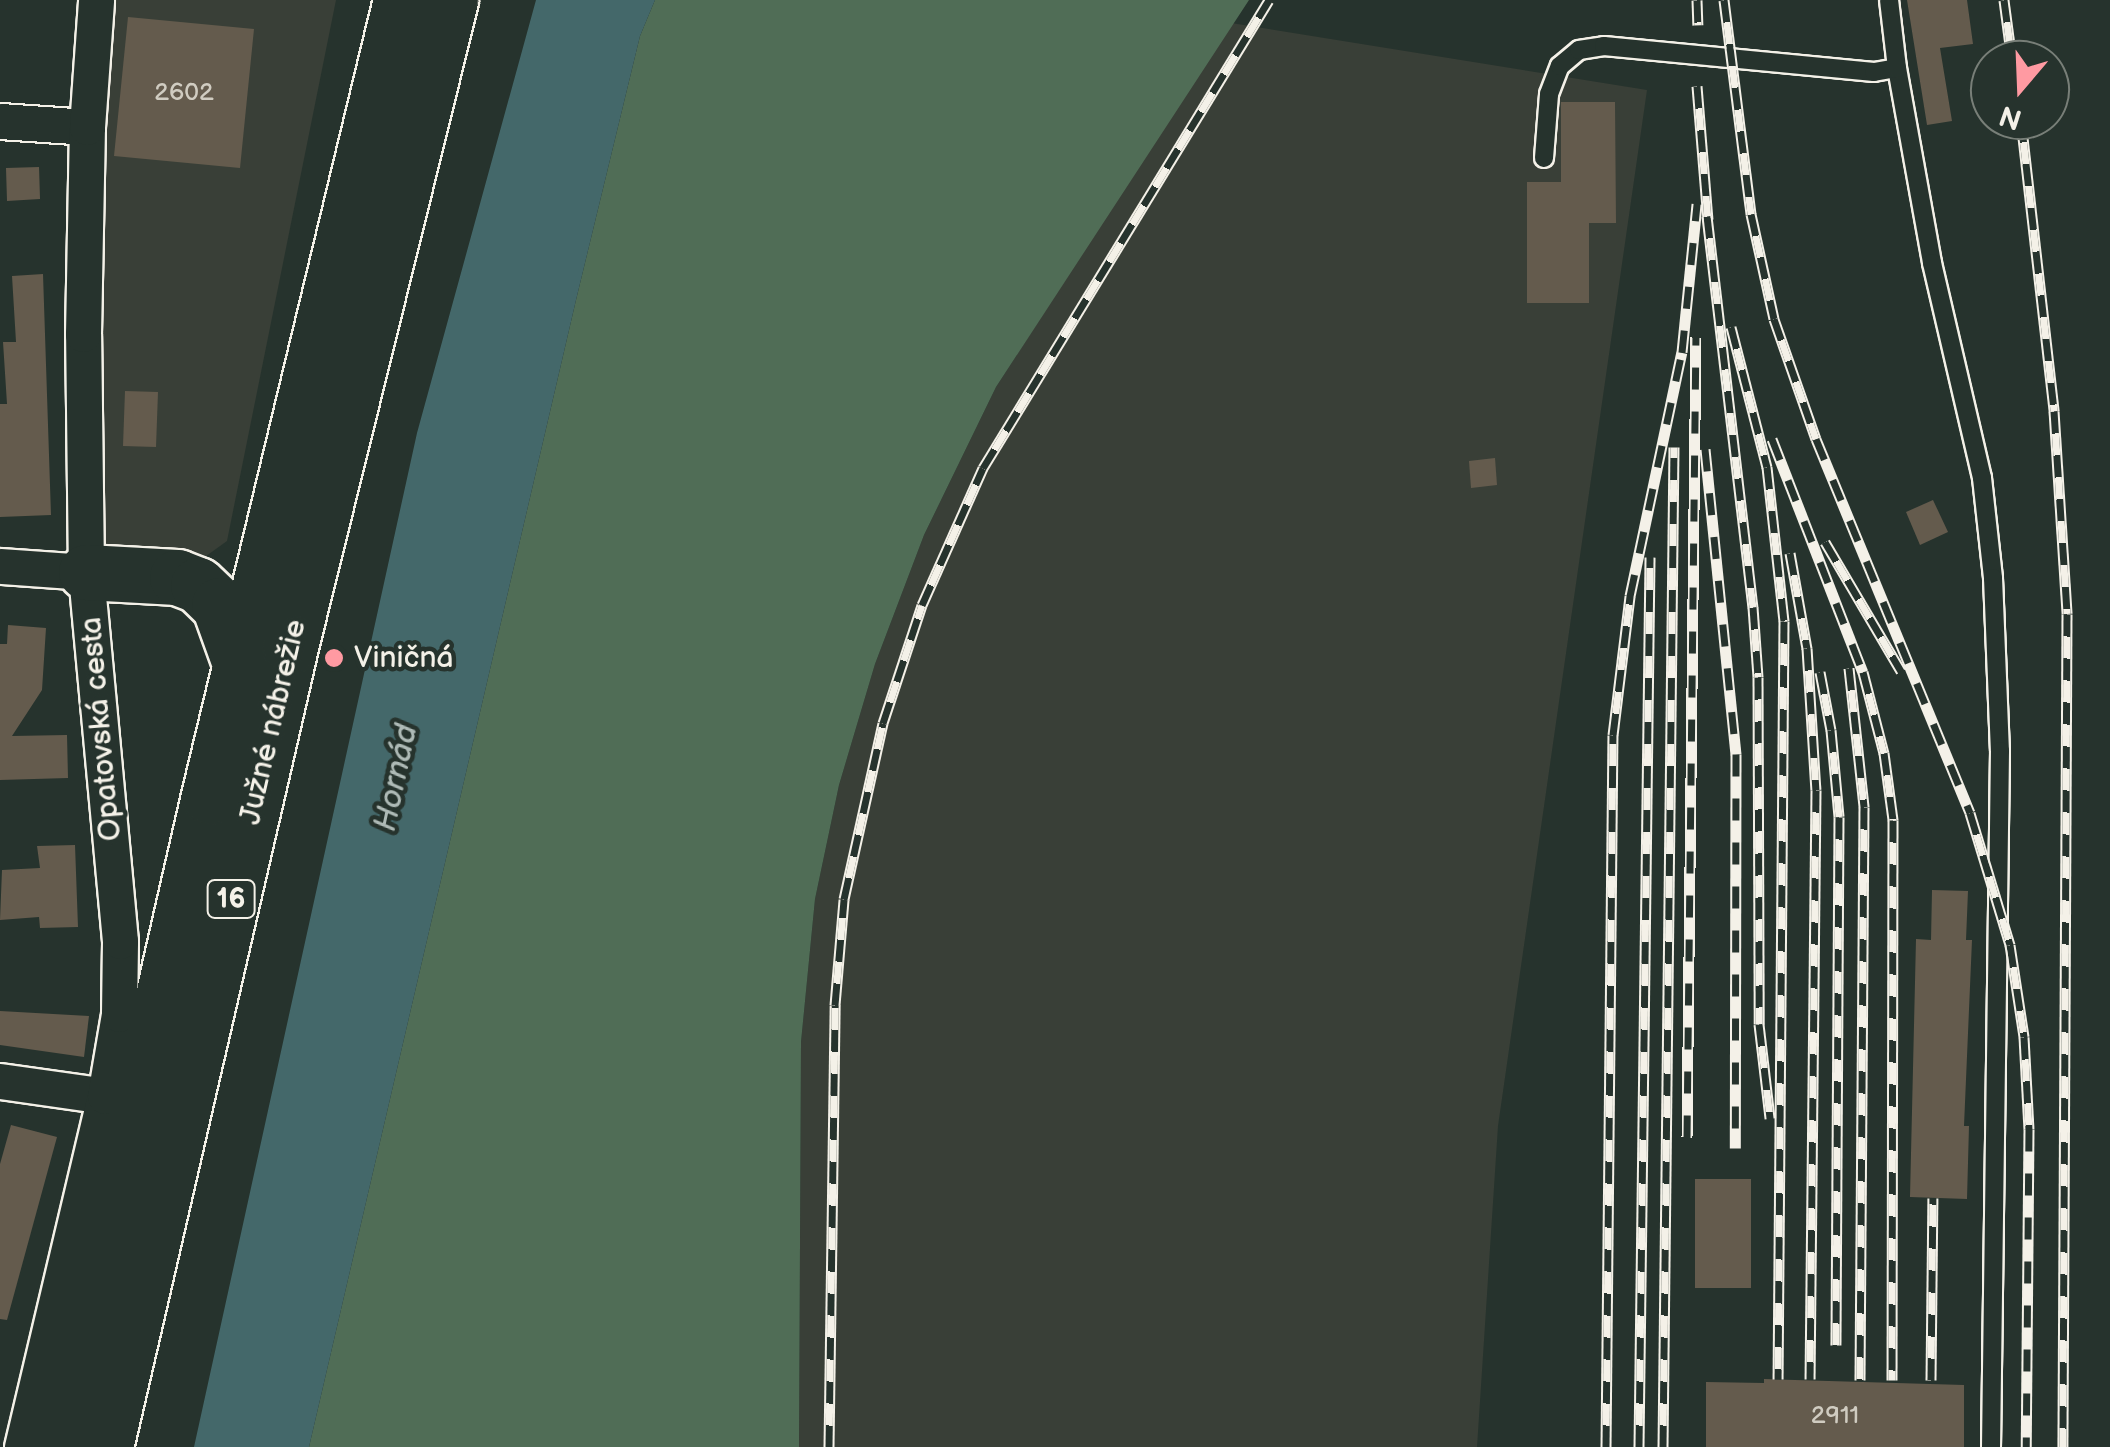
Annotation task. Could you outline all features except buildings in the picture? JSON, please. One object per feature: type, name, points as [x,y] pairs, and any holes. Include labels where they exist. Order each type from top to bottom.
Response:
[{"type":"highway","name":"Južné nábrežie","points":[[60,1447],[401,0]]},
{"type":"highway","name":"Južné nábrežie","points":[[105,1447],[290,646],[450,0]]},
{"type":"highway","points":[[177,577],[238,554],[277,518]]},
{"type":"highway","points":[[86,572],[177,577],[198,585],[219,605],[241,666]]},
{"type":"street","name":"Opatovská cesta","points":[[22,1447],[105,1096],[118,1014],[120,940],[86,572],[83,334],[87,127],[96,0]]},
{"type":"street","points":[[0,121],[87,127]]},
{"type":"street","points":[[0,566],[86,572]]},
{"type":"street","points":[[0,1081],[105,1096]]},
{"type":"lane","points":[[1888,0],[1932,263],[1982,478],[1993,578],[2000,751],[1991,1447]]},
{"type":"lane","points":[[1544,158],[1550,94],[1560,66],[1579,50],[1604,46],[1874,72],[1897,68]]},
{"type":"shaded area","points":[[96,0],[336,0],[227,541],[177,577],[86,572]]},
{"type":"shaded area","points":[[1231,23],[1647,90],[1498,1126],[1477,1447],[799,1447],[801,1042],[815,899],[839,785],[875,664],[924,535],[996,387]]},
{"type":"green space","points":[[655,0],[1249,0],[996,387],[924,535],[875,664],[839,785],[815,899],[801,1042],[799,1447],[309,1447],[576,300],[640,36]]},
{"type":"water","name":"Hornád","points":[[536,0],[655,0],[640,36],[576,300],[309,1447],[194,1447],[417,433]]},
{"type":"railway","points":[[829,1447],[835,1005],[844,899],[883,723],[922,605],[983,468],[1269,0]]},
{"type":"railway","points":[[1697,0],[1698,25]]},
{"type":"railway","points":[[1724,0],[1751,214],[1774,319],[1816,439],[1970,813],[2010,945],[2024,1037],[2029,1129],[2026,1447]]},
{"type":"railway","points":[[2004,0],[2009,40]]},
{"type":"railway","points":[[1697,86],[1708,220]]},
{"type":"railway","points":[[2023,140],[2054,411],[2067,614],[2063,1447]]},
{"type":"railway","points":[[1606,1447],[1613,735],[1630,596],[1682,352],[1697,204]]},
{"type":"railway","points":[[1707,216],[1758,677],[1759,1024],[1770,1118]]},
{"type":"railway","points":[[1731,327],[1767,467],[1784,621],[1778,1379]]},
{"type":"railway","points":[[1687,1137],[1696,337]]},
{"type":"railway","points":[[1772,439],[1863,672],[1884,753],[1893,820],[1892,1380]]},
{"type":"railway","points":[[1663,1447],[1674,447]]},
{"type":"railway","points":[[1705,449],[1736,754],[1735,1148]]},
{"type":"railway","points":[[1825,542],[1901,671]]},
{"type":"railway","points":[[1790,553],[1807,648],[1816,790],[1810,1379]]},
{"type":"railway","points":[[1639,1447],[1650,557]]},
{"type":"railway","points":[[1849,668],[1864,807],[1860,1380]]},
{"type":"railway","points":[[1820,672],[1831,730],[1839,817],[1836,1345]]},
{"type":"railway","points":[[1931,1380],[1933,1198]]},
{"type":"place","name":"Viničná","points":[[334,658]]}]
